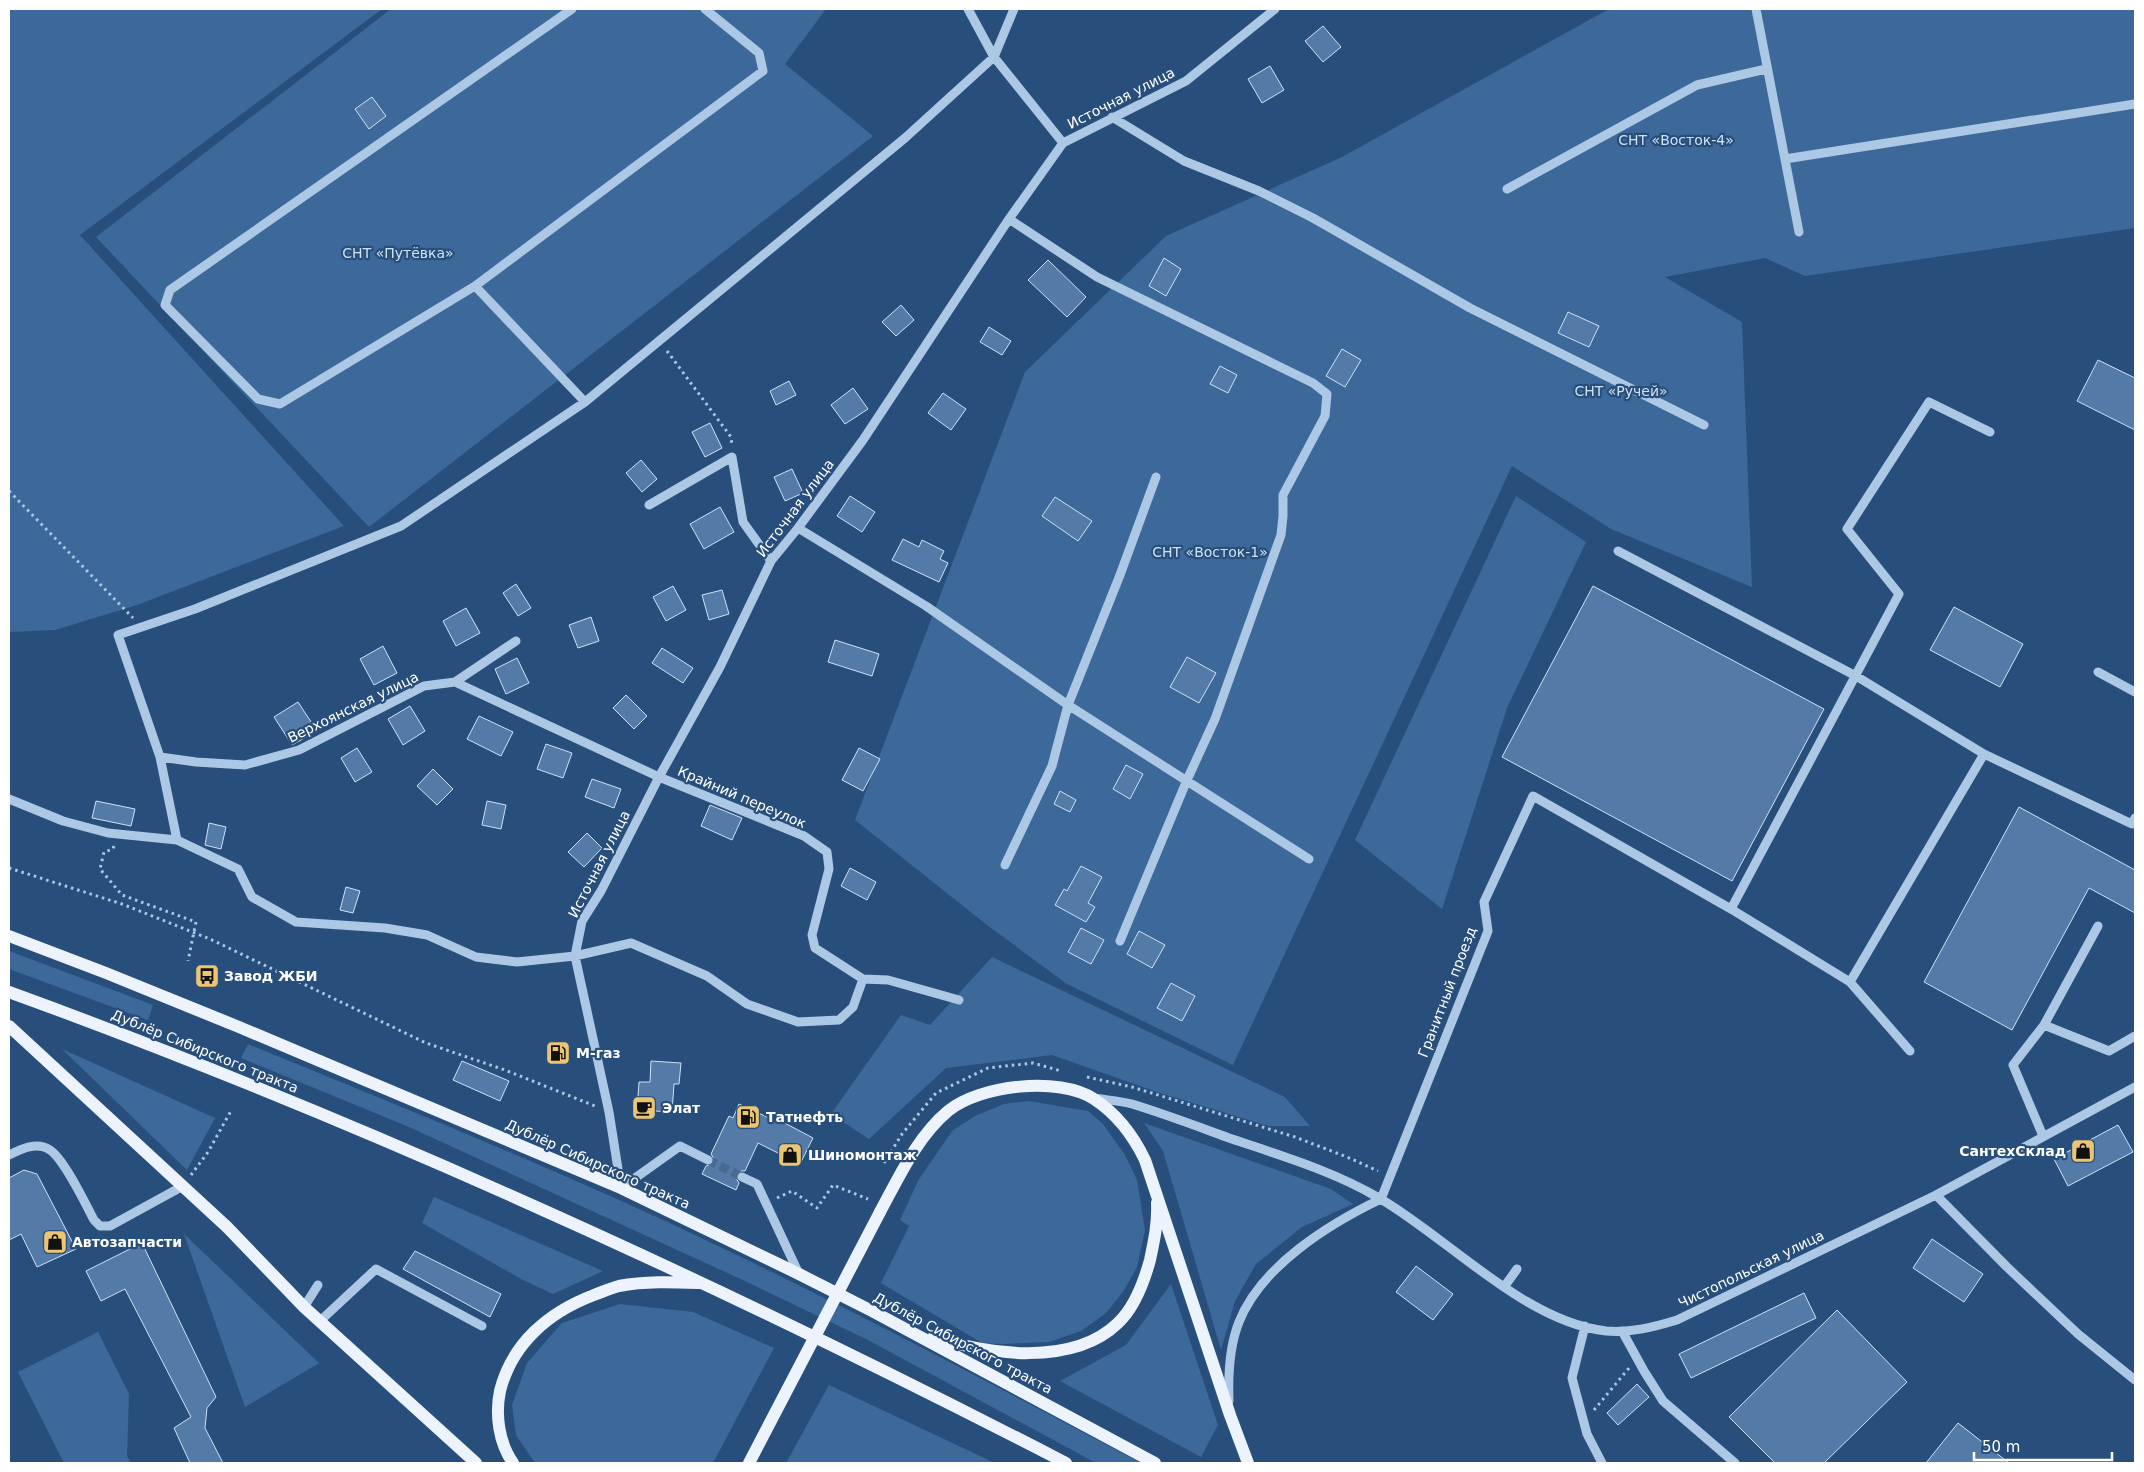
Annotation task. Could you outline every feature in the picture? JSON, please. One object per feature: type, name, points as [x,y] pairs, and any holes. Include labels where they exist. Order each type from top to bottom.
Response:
[{"type":"main road","name":"Дублёр Сибирского тракта","points":[[9,936],[248,1031],[621,1188],[872,1311],[1155,1463]]},
{"type":"main road","name":"Дублёр Сибирского тракта","points":[[9,992],[89,1021],[339,1121],[605,1236],[934,1395],[1066,1463]]},
{"type":"main road","points":[[9,1026],[227,1227],[304,1307],[476,1463]]},
{"type":"main road","points":[[749,1463],[880,1212],[914,1151],[932,1127],[949,1110],[971,1097],[1018,1086],[1039,1086],[1077,1092],[1093,1098],[1112,1114],[1135,1140],[1156,1191],[1230,1415],[1248,1463]]},
{"type":"main road","points":[[872,1311],[948,1342],[982,1350],[1012,1353],[1045,1352],[1069,1349],[1086,1344],[1105,1334],[1118,1323],[1129,1310],[1141,1287],[1154,1242],[1157,1222],[1156,1191]]},
{"type":"main road","points":[[514,1463],[503,1442],[498,1418],[499,1397],[504,1375],[514,1355],[529,1336],[548,1318],[580,1300],[617,1286],[656,1282],[704,1283]]},
{"type":"street","points":[[572,9],[170,290],[164,305],[258,399],[280,404],[475,286],[762,71],[759,52],[705,9]]},
{"type":"street","points":[[968,9],[994,57],[1063,143]]},
{"type":"street","points":[[177,840],[160,757],[118,635],[204,605],[400,526],[585,402],[905,138],[994,57],[1014,9]]},
{"type":"street","name":"Источная улица","points":[[621,1188],[609,1112],[578,973],[576,956],[582,921],[602,891],[659,777],[720,667],[771,560],[798,528],[863,440],[1009,219],[1063,143],[1186,81],[1276,9]]},
{"type":"street","points":[[1756,9],[1766,69],[1799,232]]},
{"type":"street","points":[[1507,189],[1697,85],[1766,69]]},
{"type":"street","points":[[1784,159],[2135,104]]},
{"type":"street","points":[[1112,117],[1184,161],[1259,191],[1313,218],[1470,308],[1704,425]]},
{"type":"street","points":[[1009,219],[1096,277],[1313,383],[1327,394],[1325,416],[1283,495],[1284,516],[1281,535],[1215,719],[1187,780],[1120,941]]},
{"type":"street","points":[[475,286],[585,402]]},
{"type":"street","points":[[1910,1051],[1850,982],[1731,909],[1900,594],[1847,529],[1929,402],[1990,432]]},
{"type":"street","points":[[649,505],[732,457],[744,522],[771,560]]},
{"type":"street","points":[[1005,866],[1052,766],[1068,705],[1120,576],[1156,477]]},
{"type":"street","points":[[798,528],[926,606],[1068,705],[1309,859]]},
{"type":"street","points":[[1618,551],[1856,676],[1984,754],[2132,824],[2135,818]]},
{"type":"street","points":[[455,682],[516,641]]},
{"type":"street","points":[[2098,672],[2135,692]]},
{"type":"street","points":[[455,682],[659,777]]},
{"type":"street","name":"Верхоянская улица","points":[[160,757],[196,762],[245,765],[299,750],[424,686],[455,682]]},
{"type":"street","points":[[1850,982],[1984,754]]},
{"type":"street","name":"Крайний переулок","points":[[659,777],[804,836],[827,852],[829,869],[812,935],[815,948],[863,979]]},
{"type":"street","name":"Гранитный проезд","points":[[1381,1199],[1488,931],[1484,902],[1533,796],[1731,909]]},
{"type":"street","points":[[9,799],[63,821],[108,833],[177,840],[238,869],[252,897],[296,922],[385,928],[427,935],[476,957],[517,962],[576,956],[631,943],[707,976],[747,1004],[798,1022],[839,1020],[853,1007],[863,979],[888,980],[959,1000]]},
{"type":"street","points":[[2043,1136],[2014,1065],[2044,1025],[2098,926]]},
{"type":"street","points":[[2044,1025],[2109,1051],[2135,1036]]},
{"type":"street","name":"Чистопольская улица","points":[[1093,1098],[1130,1104],[1331,1173],[1381,1199],[1504,1287],[1549,1313],[1584,1326],[1606,1331],[1622,1331],[1642,1329],[1677,1320],[1936,1195],[2135,1088]]},
{"type":"street","points":[[9,1155],[32,1146],[42,1146],[50,1150],[60,1161],[94,1220],[100,1226],[110,1226],[183,1186]]},
{"type":"street","points":[[621,1188],[680,1146],[708,1160]]},
{"type":"street","points":[[742,1177],[757,1184],[799,1274]]},
{"type":"street","points":[[1936,1195],[2007,1267],[2078,1334],[2135,1380]]},
{"type":"street","points":[[1230,1415],[1228,1383],[1234,1339],[1239,1321],[1252,1296],[1290,1256],[1338,1222],[1381,1199]]},
{"type":"street","points":[[320,1321],[376,1269],[482,1326]]},
{"type":"street","points":[[1504,1287],[1517,1269]]},
{"type":"street","points":[[304,1307],[318,1284]]},
{"type":"street","points":[[1584,1326],[1572,1378],[1587,1434],[1602,1463]]},
{"type":"street","points":[[1622,1331],[1664,1401],[1735,1463]]},
{"type":"path","points":[[660,341],[731,437],[732,457]]},
{"type":"path","points":[[9,491],[142,627]]},
{"type":"path","points":[[118,834],[113,849],[104,852],[100,869],[122,894],[196,922],[188,961]]},
{"type":"path","points":[[9,868],[122,904],[194,932],[426,1043],[505,1070],[609,1112]]},
{"type":"path","points":[[183,1186],[208,1152],[232,1109]]},
{"type":"path","points":[[792,1191],[817,1208],[833,1185],[868,1199]]},
{"type":"path","points":[[1584,1422],[1637,1358]]},
{"type":"green space","points":[[9,9],[382,9],[80,235],[344,526],[137,605],[55,630],[9,632]]},
{"type":"green space","name":"СНТ «Путёвка»","points":[[391,9],[826,9],[785,64],[873,136],[369,527],[96,237]]},
{"type":"green space","points":[[1609,9],[2135,9],[2135,228],[1805,276],[1765,258],[1665,277],[1742,322],[1752,587],[1611,529],[1512,466],[1233,1065],[1067,984],[987,925],[855,820],[1025,372],[1166,236],[1342,157]]},
{"type":"green space","points":[[1516,496],[1586,542],[1507,708],[1442,909],[1355,840]]},
{"type":"green space","points":[[9,951],[153,1005],[148,1020],[9,969]]},
{"type":"green space","points":[[992,957],[1285,1097],[1310,1126],[1268,1126],[1160,1093],[1052,1055],[946,1068],[869,1139],[831,1114],[901,1015],[930,1025]]},
{"type":"green space","points":[[248,1044],[602,1192],[660,1219],[878,1325],[1141,1463],[1096,1463],[868,1340],[747,1282],[409,1127],[241,1058]]},
{"type":"green space","points":[[62,1049],[215,1118],[187,1170]]},
{"type":"green space","points":[[1029,1101],[1088,1111],[1103,1124],[1125,1155],[1137,1180],[1145,1230],[1137,1267],[1123,1292],[1106,1313],[1081,1331],[1049,1342],[982,1343],[881,1283],[909,1226],[900,1220],[919,1179],[953,1130],[975,1116],[1004,1104]]},
{"type":"green space","points":[[1144,1123],[1331,1189],[1353,1204],[1302,1227],[1256,1264],[1235,1301],[1221,1350],[1163,1151]]},
{"type":"green space","points":[[434,1197],[603,1271],[553,1294],[523,1280],[422,1223]]},
{"type":"green space","points":[[184,1234],[319,1363],[245,1407]]},
{"type":"green space","points":[[1171,1284],[1218,1425],[1201,1457],[1060,1381],[1126,1345]]},
{"type":"green space","points":[[620,1304],[693,1312],[774,1348],[713,1463],[535,1463],[516,1435],[512,1405],[527,1363],[562,1323]]},
{"type":"green space","points":[[98,1332],[129,1394],[127,1456],[131,1463],[64,1463],[18,1372]]},
{"type":"green space","points":[[829,1385],[995,1463],[786,1463]]},
{"type":"building","points":[[1323,26],[1341,47],[1323,62],[1305,41]]},
{"type":"building","points":[[1270,66],[1284,90],[1262,103],[1248,79]]},
{"type":"building","points":[[372,97],[386,116],[369,129],[355,109]]},
{"type":"building","points":[[1164,258],[1181,269],[1166,296],[1149,286]]},
{"type":"building","points":[[1048,260],[1086,297],[1067,317],[1028,280]]},
{"type":"building","points":[[901,305],[914,320],[896,336],[882,322]]},
{"type":"building","points":[[1568,312],[1599,326],[1589,347],[1558,333]]},
{"type":"building","points":[[989,327],[1011,341],[1002,355],[980,342]]},
{"type":"building","points":[[1342,349],[1361,360],[1345,387],[1326,376]]},
{"type":"building","points":[[2098,360],[2135,378],[2135,430],[2077,401]]},
{"type":"building","points":[[1220,366],[1237,375],[1228,393],[1210,384]]},
{"type":"building","points":[[789,381],[796,395],[776,405],[770,391]]},
{"type":"building","points":[[853,388],[868,409],[845,424],[831,405]]},
{"type":"building","points":[[943,393],[966,409],[951,430],[928,413]]},
{"type":"building","points":[[710,423],[722,448],[705,457],[692,432]]},
{"type":"building","points":[[641,460],[657,479],[642,492],[626,473]]},
{"type":"building","points":[[792,469],[803,493],[785,501],[774,477]]},
{"type":"building","points":[[850,496],[875,512],[862,532],[837,516]]},
{"type":"building","points":[[1055,497],[1092,521],[1078,541],[1042,516]]},
{"type":"building","points":[[720,507],[734,532],[704,549],[690,524]]},
{"type":"building","points":[[903,539],[919,547],[922,540],[944,551],[940,559],[948,563],[939,582],[892,560]]},
{"type":"building","points":[[516,584],[531,608],[518,616],[503,593]]},
{"type":"building","points":[[673,586],[686,610],[666,621],[653,597]]},
{"type":"building","points":[[1593,586],[1824,709],[1732,881],[1502,757]]},
{"type":"building","points":[[722,590],[729,614],[709,620],[702,595]]},
{"type":"building","points":[[1954,607],[2023,644],[2000,687],[1930,650]]},
{"type":"building","points":[[466,608],[480,633],[456,646],[443,621]]},
{"type":"building","points":[[591,617],[599,641],[578,648],[569,625]]},
{"type":"building","points":[[835,640],[879,654],[872,676],[828,662]]},
{"type":"building","points":[[383,646],[397,673],[374,685],[360,659]]},
{"type":"building","points":[[662,648],[693,668],[683,683],[652,663]]},
{"type":"building","points":[[1187,657],[1216,673],[1199,703],[1170,687]]},
{"type":"building","points":[[517,658],[529,683],[506,694],[495,669]]},
{"type":"building","points":[[626,695],[647,716],[634,729],[613,708]]},
{"type":"building","points":[[298,702],[317,731],[292,745],[274,717]]},
{"type":"building","points":[[410,706],[425,731],[403,745],[388,719]]},
{"type":"building","points":[[479,716],[513,732],[501,756],[467,739]]},
{"type":"building","points":[[546,744],[572,753],[563,778],[537,769]]},
{"type":"building","points":[[357,748],[372,772],[355,782],[341,758]]},
{"type":"building","points":[[859,748],[880,759],[863,791],[842,780]]},
{"type":"building","points":[[1126,765],[1143,774],[1130,799],[1113,789]]},
{"type":"building","points":[[433,769],[453,789],[437,805],[417,786]]},
{"type":"building","points":[[592,779],[621,789],[614,808],[585,797]]},
{"type":"building","points":[[1060,791],[1076,800],[1070,812],[1054,804]]},
{"type":"building","points":[[96,801],[135,809],[131,826],[92,818]]},
{"type":"building","points":[[487,801],[506,805],[501,829],[482,825]]},
{"type":"building","points":[[710,805],[742,818],[732,840],[701,826]]},
{"type":"building","points":[[2019,807],[2135,870],[2135,913],[2089,888],[2012,1030],[1924,982]]},
{"type":"building","points":[[209,823],[226,827],[221,849],[205,845]]},
{"type":"building","points":[[587,833],[602,848],[584,867],[568,852]]},
{"type":"building","points":[[1081,866],[1102,877],[1088,903],[1095,907],[1086,922],[1055,905],[1064,889],[1067,891]]},
{"type":"building","points":[[850,868],[876,882],[867,900],[841,886]]},
{"type":"building","points":[[346,887],[360,891],[353,913],[340,910]]},
{"type":"building","points":[[1081,928],[1104,940],[1091,964],[1068,952]]},
{"type":"building","points":[[1139,931],[1165,945],[1152,968],[1127,954]]},
{"type":"building","points":[[1171,983],[1195,996],[1182,1021],[1157,1008]]},
{"type":"building","points":[[462,1061],[509,1081],[500,1101],[453,1080]]},
{"type":"building","points":[[651,1061],[681,1063],[679,1084],[674,1084],[672,1112],[637,1110],[639,1082],[650,1082]]},
{"type":"building","points":[[739,1104],[780,1123],[781,1121],[813,1138],[800,1164],[758,1143],[745,1171],[737,1174],[736,1178],[739,1183],[736,1190],[702,1174],[706,1166],[713,1163],[714,1159],[711,1154],[729,1116],[733,1118]]},
{"type":"building","points":[[2118,1125],[2133,1152],[2068,1186],[2054,1159]]},
{"type":"building","points":[[24,1170],[37,1174],[76,1249],[37,1267],[21,1234],[9,1240],[9,1178]]},
{"type":"building","points":[[1932,1239],[1983,1274],[1964,1302],[1913,1268]]},
{"type":"building","points":[[142,1243],[216,1397],[207,1408],[205,1428],[223,1463],[190,1463],[174,1428],[191,1417],[125,1289],[101,1301],[86,1271]]},
{"type":"building","points":[[415,1251],[501,1294],[490,1317],[403,1269]]},
{"type":"building","points":[[1416,1266],[1453,1294],[1433,1320],[1396,1292]]},
{"type":"building","points":[[1804,1293],[1816,1318],[1691,1378],[1679,1354]]},
{"type":"building","points":[[1837,1310],[1907,1382],[1824,1463],[1775,1463],[1729,1417]]},
{"type":"building","points":[[1637,1384],[1649,1397],[1618,1425],[1607,1413]]},
{"type":"building","points":[[1958,1423],[2009,1463],[1926,1463]]},
{"type":"tunnel","points":[[708,1160],[742,1177]]},
{"type":"place","name":"Завод ЖБИ","points":[[207,976]]},
{"type":"place","name":"М-газ","points":[[558,1053]]},
{"type":"place","name":"Элат","points":[[644,1108]]},
{"type":"place","name":"Татнефть","points":[[748,1117]]},
{"type":"place","name":"СантехСклад","points":[[2083,1151]]},
{"type":"place","name":"Шиномонтаж","points":[[790,1155]]},
{"type":"place","name":"Автозапчасти","points":[[55,1242]]},
{"type":"park label","name":"СНТ «Восток-4»","points":[[1676,140]]},
{"type":"park label","name":"СНТ «Ручей»","points":[[1621,391]]},
{"type":"park label","name":"СНТ «Восток-1»","points":[[1210,552]]}]
